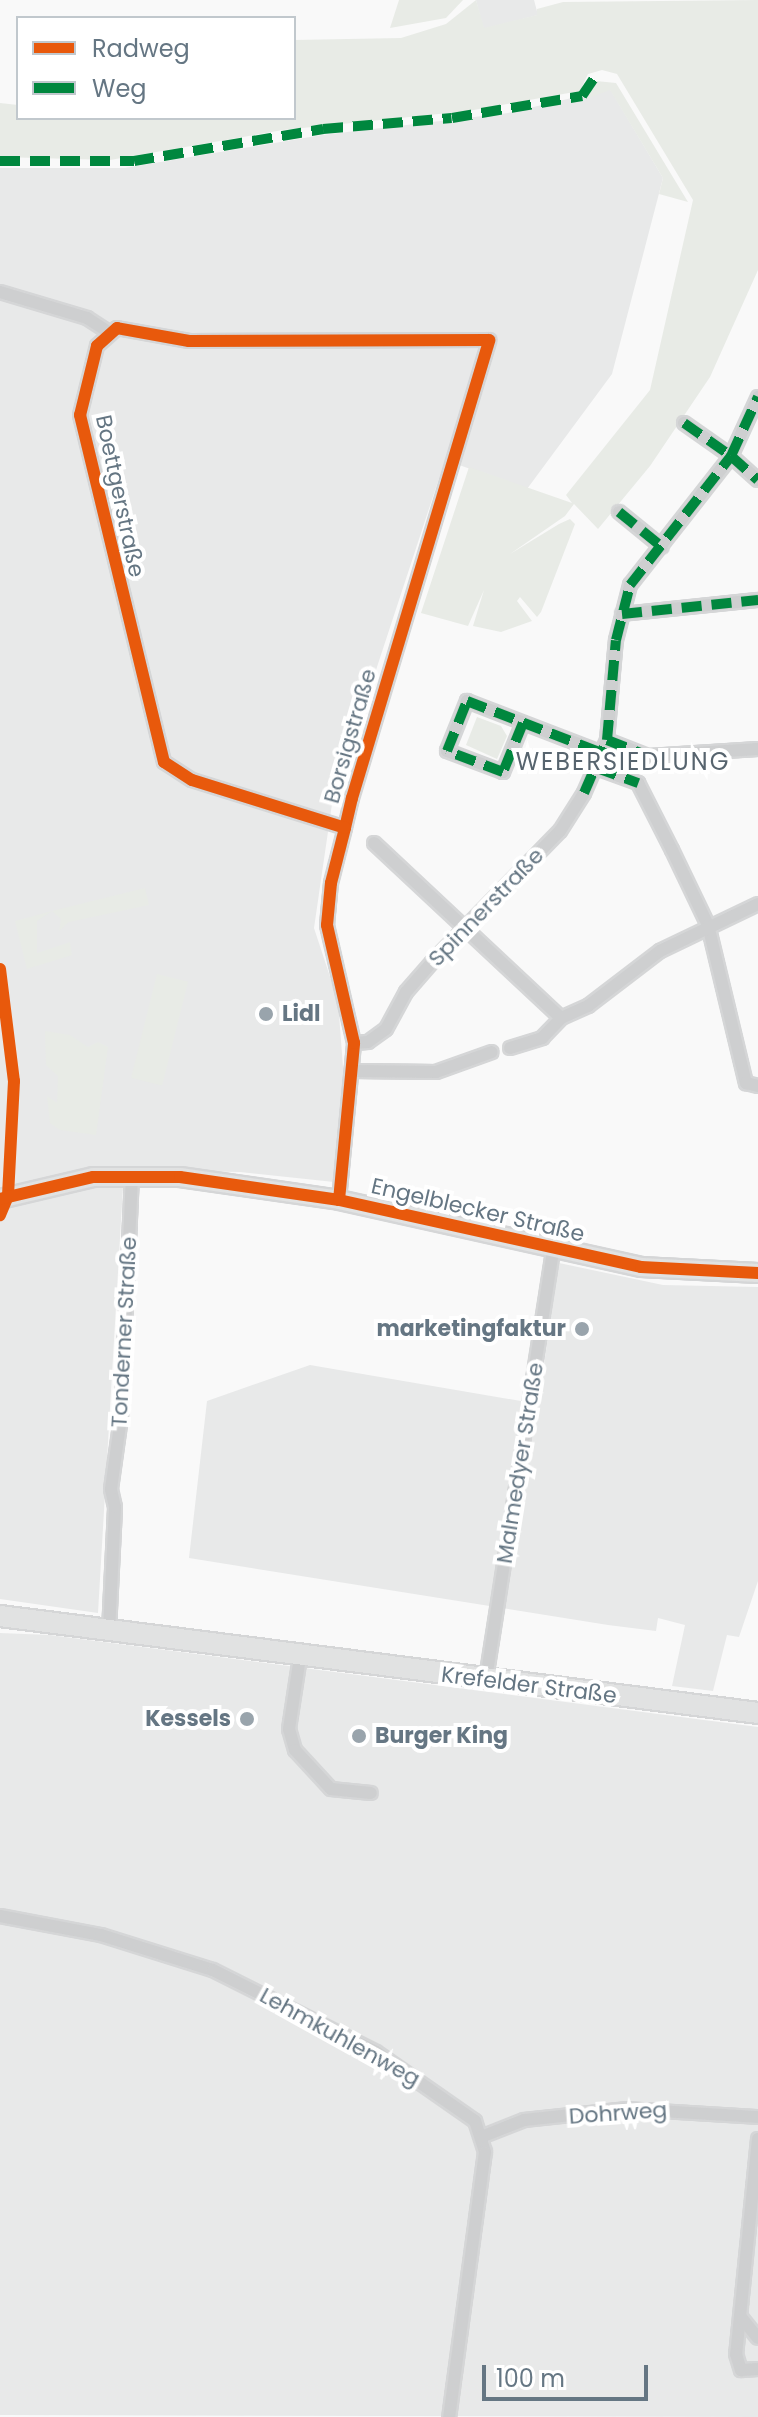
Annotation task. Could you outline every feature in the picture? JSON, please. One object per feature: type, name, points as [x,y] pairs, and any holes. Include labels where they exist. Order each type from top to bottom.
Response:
[{"type":"main road","name":"Krefelder Straße","points":[[0,1616],[300,1657],[758,1713]]},
{"type":"street","points":[[0,292],[87,318],[110,333]]},
{"type":"street","name":"Borsigstraße","points":[[110,333],[130,328],[189,341],[489,340],[345,828],[327,925],[354,1043],[354,1071],[339,1200]]},
{"type":"street","name":"Boettgerstraße","points":[[110,333],[97,346],[80,415],[164,762],[192,780],[345,828]]},
{"type":"street","name":"Spinnerstraße","points":[[354,1043],[368,1042],[386,1029],[406,992],[560,831],[597,768],[607,740],[616,640],[630,585],[731,456],[758,397]]},
{"type":"street","points":[[684,423],[731,456],[758,480]]},
{"type":"street","points":[[619,512],[662,547]]},
{"type":"street","points":[[622,614],[758,600]]},
{"type":"street","points":[[523,723],[503,772],[447,751],[467,701],[602,753]]},
{"type":"street","points":[[607,740],[648,756],[758,749]]},
{"type":"street","points":[[597,768],[638,783],[708,925],[746,1083],[758,1086]]},
{"type":"street","points":[[374,843],[561,1018]]},
{"type":"street","points":[[510,1048],[542,1038],[561,1018],[708,925],[758,904]]},
{"type":"street","points":[[354,1071],[436,1072],[492,1052]]},
{"type":"street","name":"Engelblecker Straße","points":[[0,1199],[70,1181],[132,1176],[339,1200],[641,1267],[758,1273]]},
{"type":"street","name":"Tonderner Straße","points":[[109,1631],[115,1507],[111,1489],[121,1418],[132,1176]]},
{"type":"street","name":"Malmedyer Straße","points":[[486,1679],[554,1247]]},
{"type":"street","points":[[300,1657],[289,1729],[295,1750],[331,1789],[371,1793]]},
{"type":"street","name":"Lehmkuhlenweg","points":[[0,1916],[101,1935],[225,1976],[376,2052],[475,2121],[481,2137]]},
{"type":"street","name":"Dohrweg","points":[[481,2137],[524,2120],[627,2109],[758,2117]]},
{"type":"street","points":[[449,2417],[485,2152],[481,2137]]},
{"type":"street","points":[[758,2139],[736,2354],[741,2370],[758,2369]]},
{"type":"street","points":[[740,2316],[758,2338]]},
{"type":"shaded area","points":[[399,0],[463,0],[446,18],[390,28]]},
{"type":"shaded area","points":[[476,0],[534,0],[538,15],[483,29]]},
{"type":"shaded area","points":[[476,0],[484,28],[537,15],[537,9],[563,2],[758,0],[758,270],[710,377],[650,466],[598,529],[574,504],[565,516],[510,554],[559,524],[570,519],[575,524],[541,612],[537,617],[520,597],[517,601],[532,621],[501,632],[473,626],[484,590],[468,626],[421,613],[469,467],[572,503],[566,495],[650,390],[693,200],[617,74],[602,70],[588,74],[580,91],[468,111],[283,130],[110,160],[0,157],[0,103],[16,105],[16,120],[296,120],[296,40],[401,38],[446,24]]},
{"type":"shaded area","points":[[596,81],[616,83],[688,202],[659,194],[663,178],[610,90],[586,99],[584,94]]},
{"type":"shaded area","points":[[610,89],[663,178],[612,374],[527,489],[445,460],[332,804],[314,928],[338,1001],[344,1080],[334,1182],[240,1172],[124,1170],[98,1613],[0,1599],[0,168],[125,168],[322,135],[508,113]]},
{"type":"shaded area","points":[[477,717],[501,726],[507,736],[497,759],[466,745]]},
{"type":"shaded area","points":[[145,888],[149,905],[69,922],[59,931],[61,919],[52,911]]},
{"type":"shaded area","points":[[52,911],[37,921],[37,953],[70,942],[72,955],[27,969],[15,921]]},
{"type":"shaded area","points":[[157,974],[188,982],[162,1086],[131,1078]]},
{"type":"shaded area","points":[[45,1031],[70,1035],[88,1047],[98,1042],[108,1047],[96,1135],[60,1130],[50,1123],[47,1096],[57,1103],[58,1076],[46,1065]]},
{"type":"shaded area","points":[[559,1263],[663,1285],[758,1287],[758,1581],[739,1637],[727,1635],[713,1691],[672,1686],[685,1625],[658,1618],[656,1631],[608,1625],[189,1558],[207,1401],[310,1365],[538,1404]]},
{"type":"shaded area","points":[[0,1633],[50,1635],[758,1727],[758,2417],[0,2415]]},
{"type":"marked path","points":[[0,161],[134,161],[323,129],[452,118],[582,96],[596,75]]},
{"type":"marked path","points":[[684,423],[731,456],[758,397]]},
{"type":"marked path","points":[[584,793],[607,740],[616,640],[630,585],[731,456],[758,480]]},
{"type":"marked path","points":[[619,512],[662,547]]},
{"type":"marked path","points":[[622,614],[758,600]]},
{"type":"marked path","points":[[523,723],[503,772],[447,751],[467,701],[602,753]]},
{"type":"marked path","points":[[607,740],[648,756]]},
{"type":"marked path","points":[[597,768],[638,783]]},
{"type":"cycle path","points":[[339,1200],[354,1043],[327,925],[331,883],[345,828],[352,798],[489,340],[189,341],[117,328],[97,346],[80,415],[164,762],[192,780],[345,828]]},
{"type":"cycle path","points":[[0,969],[14,1081],[8,1196],[0,1215]]},
{"type":"cycle path","points":[[0,1199],[93,1177],[180,1177],[339,1200],[641,1267],[758,1273]]},
{"type":"place","name":"Lidl","points":[[266,1014]]},
{"type":"place","name":"marketingfaktur","points":[[582,1329]]},
{"type":"place","name":"Kessels","points":[[247,1719]]},
{"type":"place","name":"Burger King","points":[[359,1736]]},
{"type":"district","name":"WEBERSIEDLUNG","points":[[623,762]]}]
